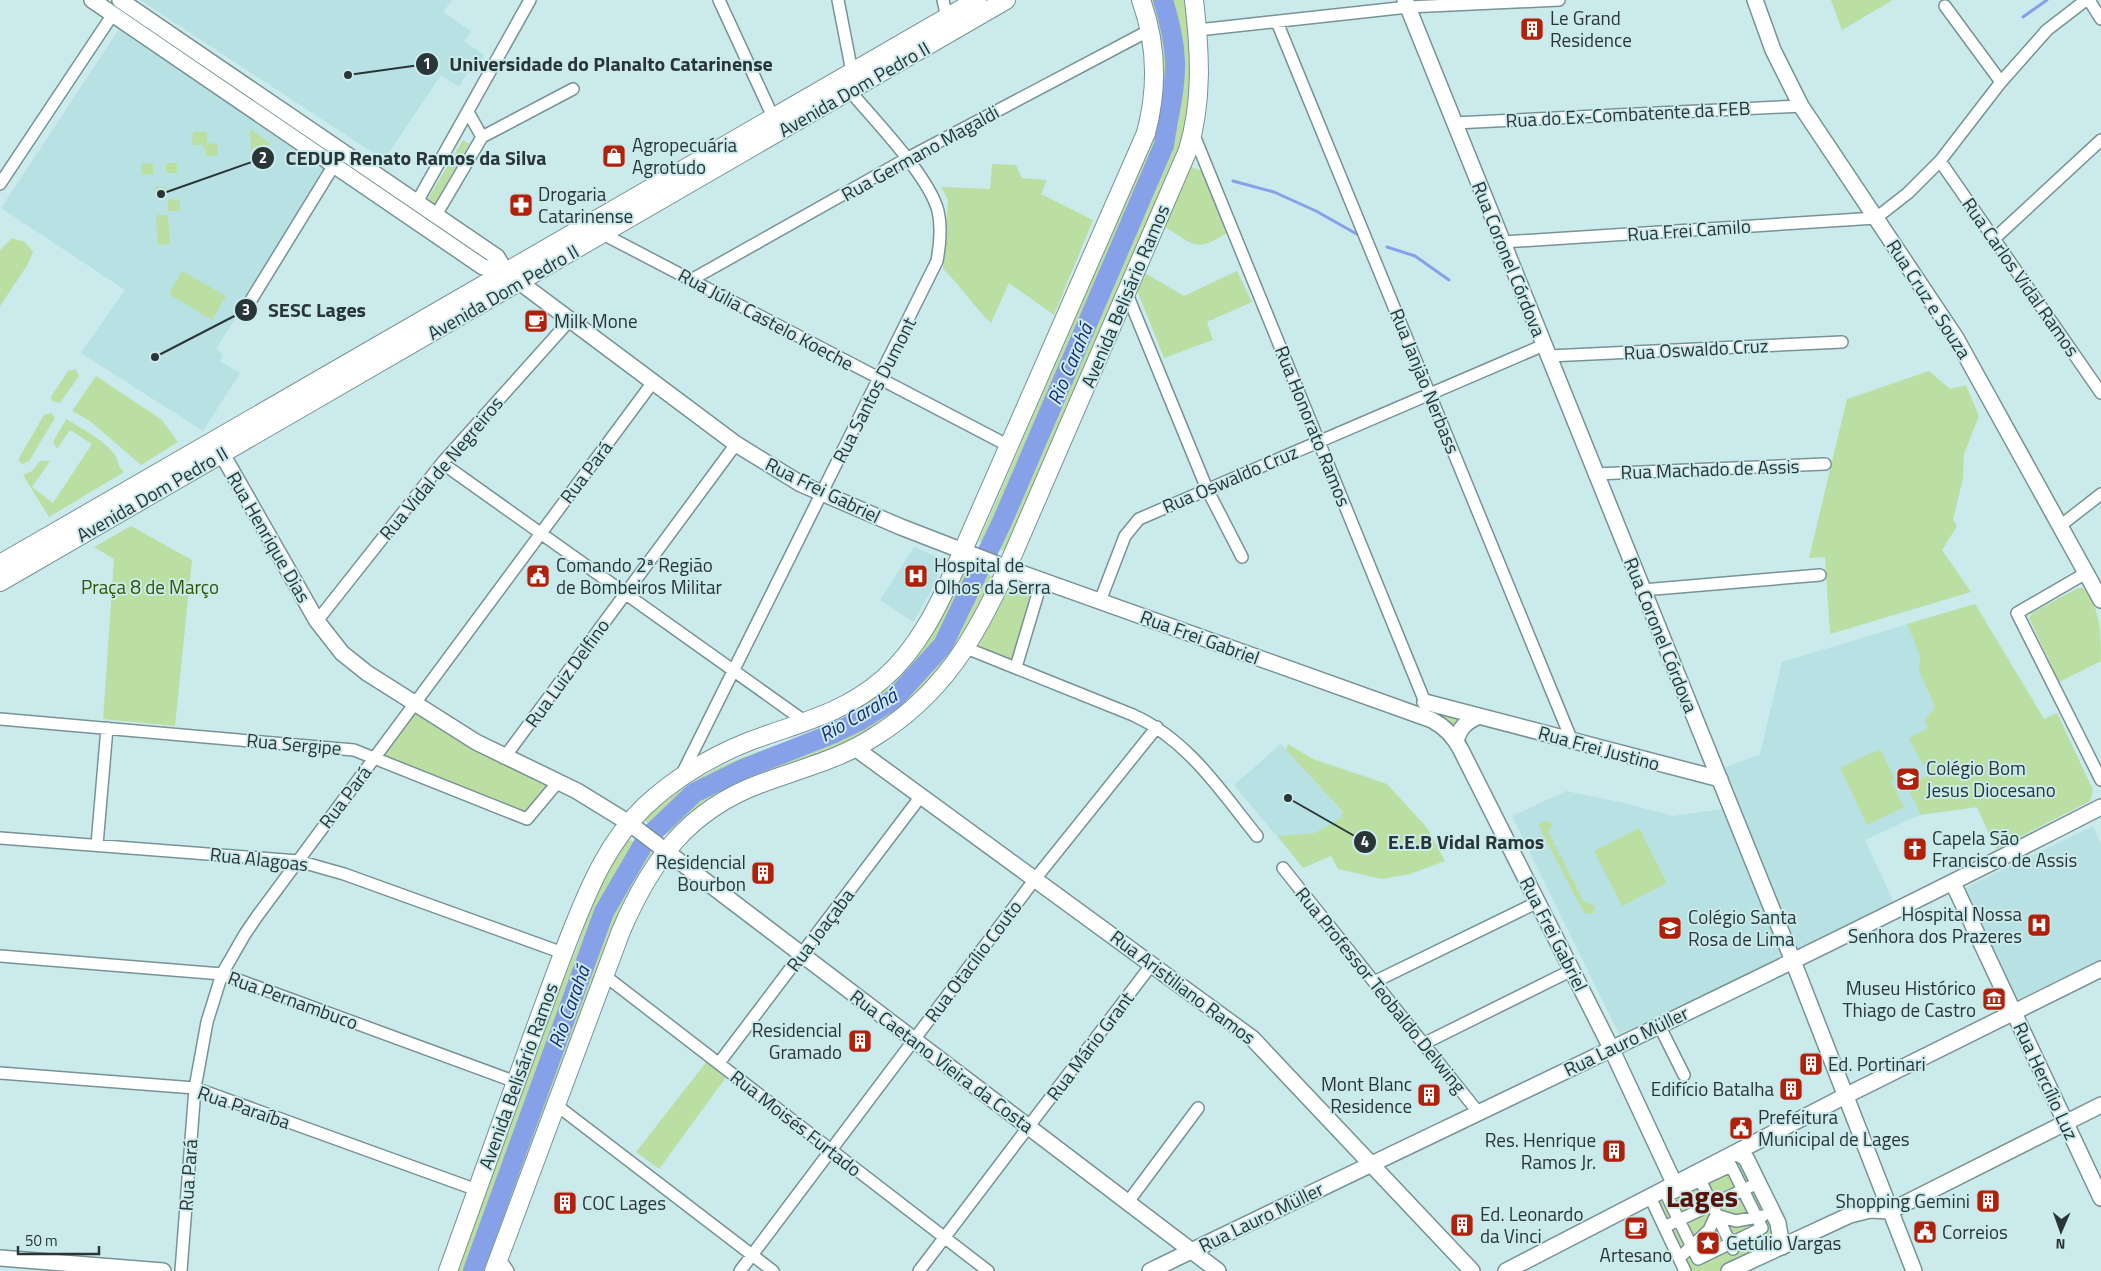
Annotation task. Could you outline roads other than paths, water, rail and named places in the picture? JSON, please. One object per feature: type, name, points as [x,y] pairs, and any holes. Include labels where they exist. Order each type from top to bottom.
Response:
[{"type":"main road","points":[[92,0],[484,267],[513,277]]},
{"type":"main road","points":[[120,0],[497,256],[513,277]]},
{"type":"main road","name":"Avenida Dom Pedro II","points":[[0,582],[222,454],[773,117],[977,0]]},
{"type":"main road","name":"Avenida Dom Pedro II","points":[[0,564],[224,435],[513,277],[603,234],[1006,0]]},
{"type":"main road","name":"Avenida Belisário Ramos","points":[[448,1271],[563,953],[590,884],[613,842],[634,826],[645,807],[680,778],[730,749],[807,723],[854,700],[882,680],[901,662],[931,618],[968,553],[1009,446],[1146,133],[1151,114],[1154,51],[1141,0]]},
{"type":"main road","name":"Avenida Belisário Ramos","points":[[500,1267],[555,1104],[604,974],[637,896],[661,847],[698,819],[737,794],[855,748],[874,738],[917,706],[947,674],[966,648],[988,608],[1003,566],[1127,294],[1188,150],[1193,133],[1200,88],[1198,30],[1194,0]]},
{"type":"main road","name":"Rua Cruz e Souza","points":[[1755,0],[1773,50],[1801,106],[1956,338],[2101,600]]},
{"type":"main road","name":"Rua Coronel Córdova","points":[[1406,4],[1793,961],[1914,1271]]},
{"type":"main road","points":[[416,220],[417,202]]},
{"type":"main road","points":[[416,220],[436,215]]},
{"type":"main road","name":"Rua Frei Gabriel","points":[[513,277],[736,444],[780,473],[822,494],[1003,566],[1432,720],[1449,732],[1456,741],[1612,1048],[1662,1195]]},
{"type":"main road","points":[[222,454],[220,445],[224,435]]},
{"type":"main road","name":"Rua Henrique Dias","points":[[222,454],[317,620],[329,638],[354,665],[504,758]]},
{"type":"main road","name":"Rua Frei Justino","points":[[1425,702],[1720,779]]},
{"type":"main road","name":"Rua Honorato Ramos","points":[[1425,702],[1432,720]]},
{"type":"main road","points":[[1456,741],[1464,724],[1479,716]]},
{"type":"main road","name":"Rua Aristiliano Ramos","points":[[855,748],[1252,1038],[1472,1271]]},
{"type":"main road","name":"Rua Caetano Vieira da Costa","points":[[504,758],[558,782],[634,826],[1218,1271]]},
{"type":"main road","name":"Rua Lauro Müller","points":[[1150,1271],[1953,883],[2101,807]]},
{"type":"main road","name":"Rua Hercílio Luz","points":[[1953,883],[2101,1198]]},
{"type":"main road","points":[[1506,1271],[1735,1159],[1845,1096],[2101,969]]},
{"type":"main road","points":[[1738,1269],[1861,1212],[1890,1211],[2101,1105]]},
{"type":"main road","points":[[1735,1159],[1758,1183],[1775,1216],[1780,1231],[1782,1247]]},
{"type":"main road","points":[[0,1258],[163,1271]]},
{"type":"street","points":[[417,202],[530,0]]},
{"type":"street","points":[[719,0],[773,117]]},
{"type":"street","points":[[838,0],[852,72]]},
{"type":"street","points":[[943,0],[947,18]]},
{"type":"street","points":[[1198,30],[1277,22],[1406,4],[1560,0]]},
{"type":"street","points":[[1876,218],[1908,193],[1940,161],[2002,82],[2047,30],[2088,0],[2101,19]]},
{"type":"street","points":[[1945,6],[2002,82]]},
{"type":"street","points":[[0,184],[113,14]]},
{"type":"street","name":"Rua Janjão Nerbass","points":[[1277,22],[1572,740]]},
{"type":"street","name":"Rua Germano Magaldi","points":[[692,280],[906,159],[1150,30]]},
{"type":"street","points":[[436,215],[482,137],[574,89]]},
{"type":"street","name":"Rua Santos Dumont","points":[[680,778],[937,261],[940,247],[938,212],[932,196],[906,159],[850,91]]},
{"type":"street","name":"Rua do Ex-Combatente da FEB","points":[[1454,123],[1801,106]]},
{"type":"street","points":[[468,112],[482,137]]},
{"type":"street","name":"Rua Honorato Ramos","points":[[1193,133],[1425,702]]},
{"type":"street","points":[[1995,238],[2101,140]]},
{"type":"street","name":"Rua Carlos Vidal Ramos","points":[[1940,161],[2101,393]]},
{"type":"street","points":[[246,310],[334,165]]},
{"type":"street","name":"Rua Frei Camilo","points":[[1503,242],[1876,218]]},
{"type":"street","name":"Rua Júlia Castelo Koeche","points":[[603,234],[1009,446]]},
{"type":"street","points":[[1127,294],[1207,489],[1242,557]]},
{"type":"street","name":"Rua Vidal de Negreiros","points":[[317,620],[442,463],[570,320]]},
{"type":"street","name":"Rua Oswaldo Cruz","points":[[1100,601],[1125,536],[1131,526],[1139,519],[1430,394],[1546,351],[1842,342]]},
{"type":"street","name":"Rua Pará","points":[[181,1271],[195,1088],[206,1022],[222,974],[245,934],[298,861],[653,382]]},
{"type":"street","name":"Rua Luiz Delfino","points":[[504,758],[736,444]]},
{"type":"street","points":[[442,463],[807,723]]},
{"type":"street","name":"Rua Machado de Assis","points":[[1596,474],[1825,464]]},
{"type":"street","points":[[2060,526],[2101,494]]},
{"type":"street","points":[[2086,573],[2017,613],[2101,780]]},
{"type":"street","points":[[1643,590],[1820,575]]},
{"type":"street","points":[[1016,668],[1042,580]]},
{"type":"street","points":[[966,648],[1133,715],[1157,727],[1190,755],[1258,836]]},
{"type":"street","name":"Rua Sergipe","points":[[0,719],[354,750],[527,819],[558,782]]},
{"type":"street","name":"Rua Otacílio Couto","points":[[740,1271],[1035,879],[1157,727]]},
{"type":"street","points":[[97,845],[107,728]]},
{"type":"street","name":"Rua Joaçaba","points":[[719,1063],[921,796]]},
{"type":"street","name":"Rua Alagoas","points":[[0,838],[298,861],[344,874],[563,953]]},
{"type":"street","name":"Rua Professor Teobaldo Delwing","points":[[1283,868],[1478,1112]]},
{"type":"street","points":[[1374,982],[1538,902]]},
{"type":"street","name":"Rua Pernambuco","points":[[0,956],[222,974],[516,1082]]},
{"type":"street","name":"Rua Mário Grant","points":[[919,1271],[1152,964]]},
{"type":"street","points":[[1423,1044],[1572,970]]},
{"type":"street","name":"Rua Moisés Furtado","points":[[604,974],[988,1271]]},
{"type":"street","points":[[1659,1025],[1684,1075]]},
{"type":"street","name":"Rua Paraíba","points":[[0,1073],[195,1088],[477,1190]]},
{"type":"street","points":[[555,1104],[773,1271]]},
{"type":"street","points":[[1128,1202],[1198,1108]]},
{"type":"street","points":[[1662,1195],[1673,1208],[1700,1261],[1732,1247],[1764,1231],[1737,1178],[1735,1159]]},
{"type":"street","points":[[1735,1159],[1737,1178]]},
{"type":"street","points":[[1698,1177],[1732,1247]]},
{"type":"street","points":[[1664,1227],[1679,1220],[1714,1210],[1743,1190],[1758,1183]]},
{"type":"street","points":[[1662,1195],[1664,1227],[1685,1271]]},
{"type":"street","points":[[1714,1210],[1736,1221],[1756,1216],[1775,1216]]},
{"type":"street","points":[[1679,1258],[1709,1230],[1714,1210]]},
{"type":"waterway","name":"Rio Carahá","points":[[473,1271],[604,912],[647,838],[694,793],[743,769],[832,734],[859,721],[894,699],[943,645],[1002,522],[1164,145],[1173,92],[1175,61],[1174,45],[1163,0]]},
{"type":"waterway","points":[[2023,17],[2047,0]]},
{"type":"waterway","points":[[1164,145],[1172,149]]},
{"type":"waterway","points":[[1233,181],[1274,192],[1316,211],[1362,237]]},
{"type":"waterway","points":[[1387,247],[1415,256],[1449,280]]},
{"type":"place","name":"Le Grand Residence","points":[[1532,29]]},
{"type":"place","name":"Universidade do Planalto Catarinense","points":[[348,75]]},
{"type":"place","name":"Agropecuária Agrotudo","points":[[614,156]]},
{"type":"place","name":"CEDUP Renato Ramos da Silva","points":[[161,194]]},
{"type":"place","name":"Drogaria Catarinense","points":[[521,205]]},
{"type":"place","name":"Milk Mone","points":[[536,321]]},
{"type":"place","name":"SESC Lages","points":[[155,357]]},
{"type":"place","name":"Comando 2ª Região de Bombeiros Militar","points":[[538,576]]},
{"type":"place","name":"Hospital de Olhos da Serra","points":[[916,576]]},
{"type":"place","name":"Colégio Bom Jesus Diocesano","points":[[1908,779]]},
{"type":"place","name":"E.E.B Vidal Ramos","points":[[1288,798]]},
{"type":"place","name":"Capela São Francisco de Assis","points":[[1915,849]]},
{"type":"place","name":"Residencial Bourbon","points":[[763,873]]},
{"type":"place","name":"Hospital Nossa Senhora dos Prazeres","points":[[2039,925]]},
{"type":"place","name":"Colégio Santa Rosa de Lima","points":[[1670,928]]},
{"type":"place","name":"Museu Histórico Thiago de Castro","points":[[1994,999]]},
{"type":"place","name":"Residencial Gramado","points":[[860,1041]]},
{"type":"place","name":"Ed. Portinari","points":[[1811,1064]]},
{"type":"place","name":"Edifício Batalha","points":[[1791,1089]]},
{"type":"place","name":"Mont Blanc Residence","points":[[1429,1095]]},
{"type":"place","name":"Prefeitura Municipal de Lages","points":[[1741,1128]]},
{"type":"place","name":"Res. Henrique Ramos Jr.","points":[[1614,1151]]},
{"type":"place","name":"Shopping Gemini","points":[[1988,1201]]},
{"type":"place","name":"COC Lages","points":[[565,1203]]},
{"type":"place","name":"Ed. Leonardo da Vinci","points":[[1462,1225]]},
{"type":"place","name":"Artesano","points":[[1636,1228]]},
{"type":"place","name":"Correios","points":[[1925,1232]]},
{"type":"place","name":"Getúlio Vargas","points":[[1708,1243]]},
{"type":"district","name":"Lages","points":[[1702,1197]]},
{"type":"park label","name":"Praça 8 de Março","points":[[150,587]]}]
